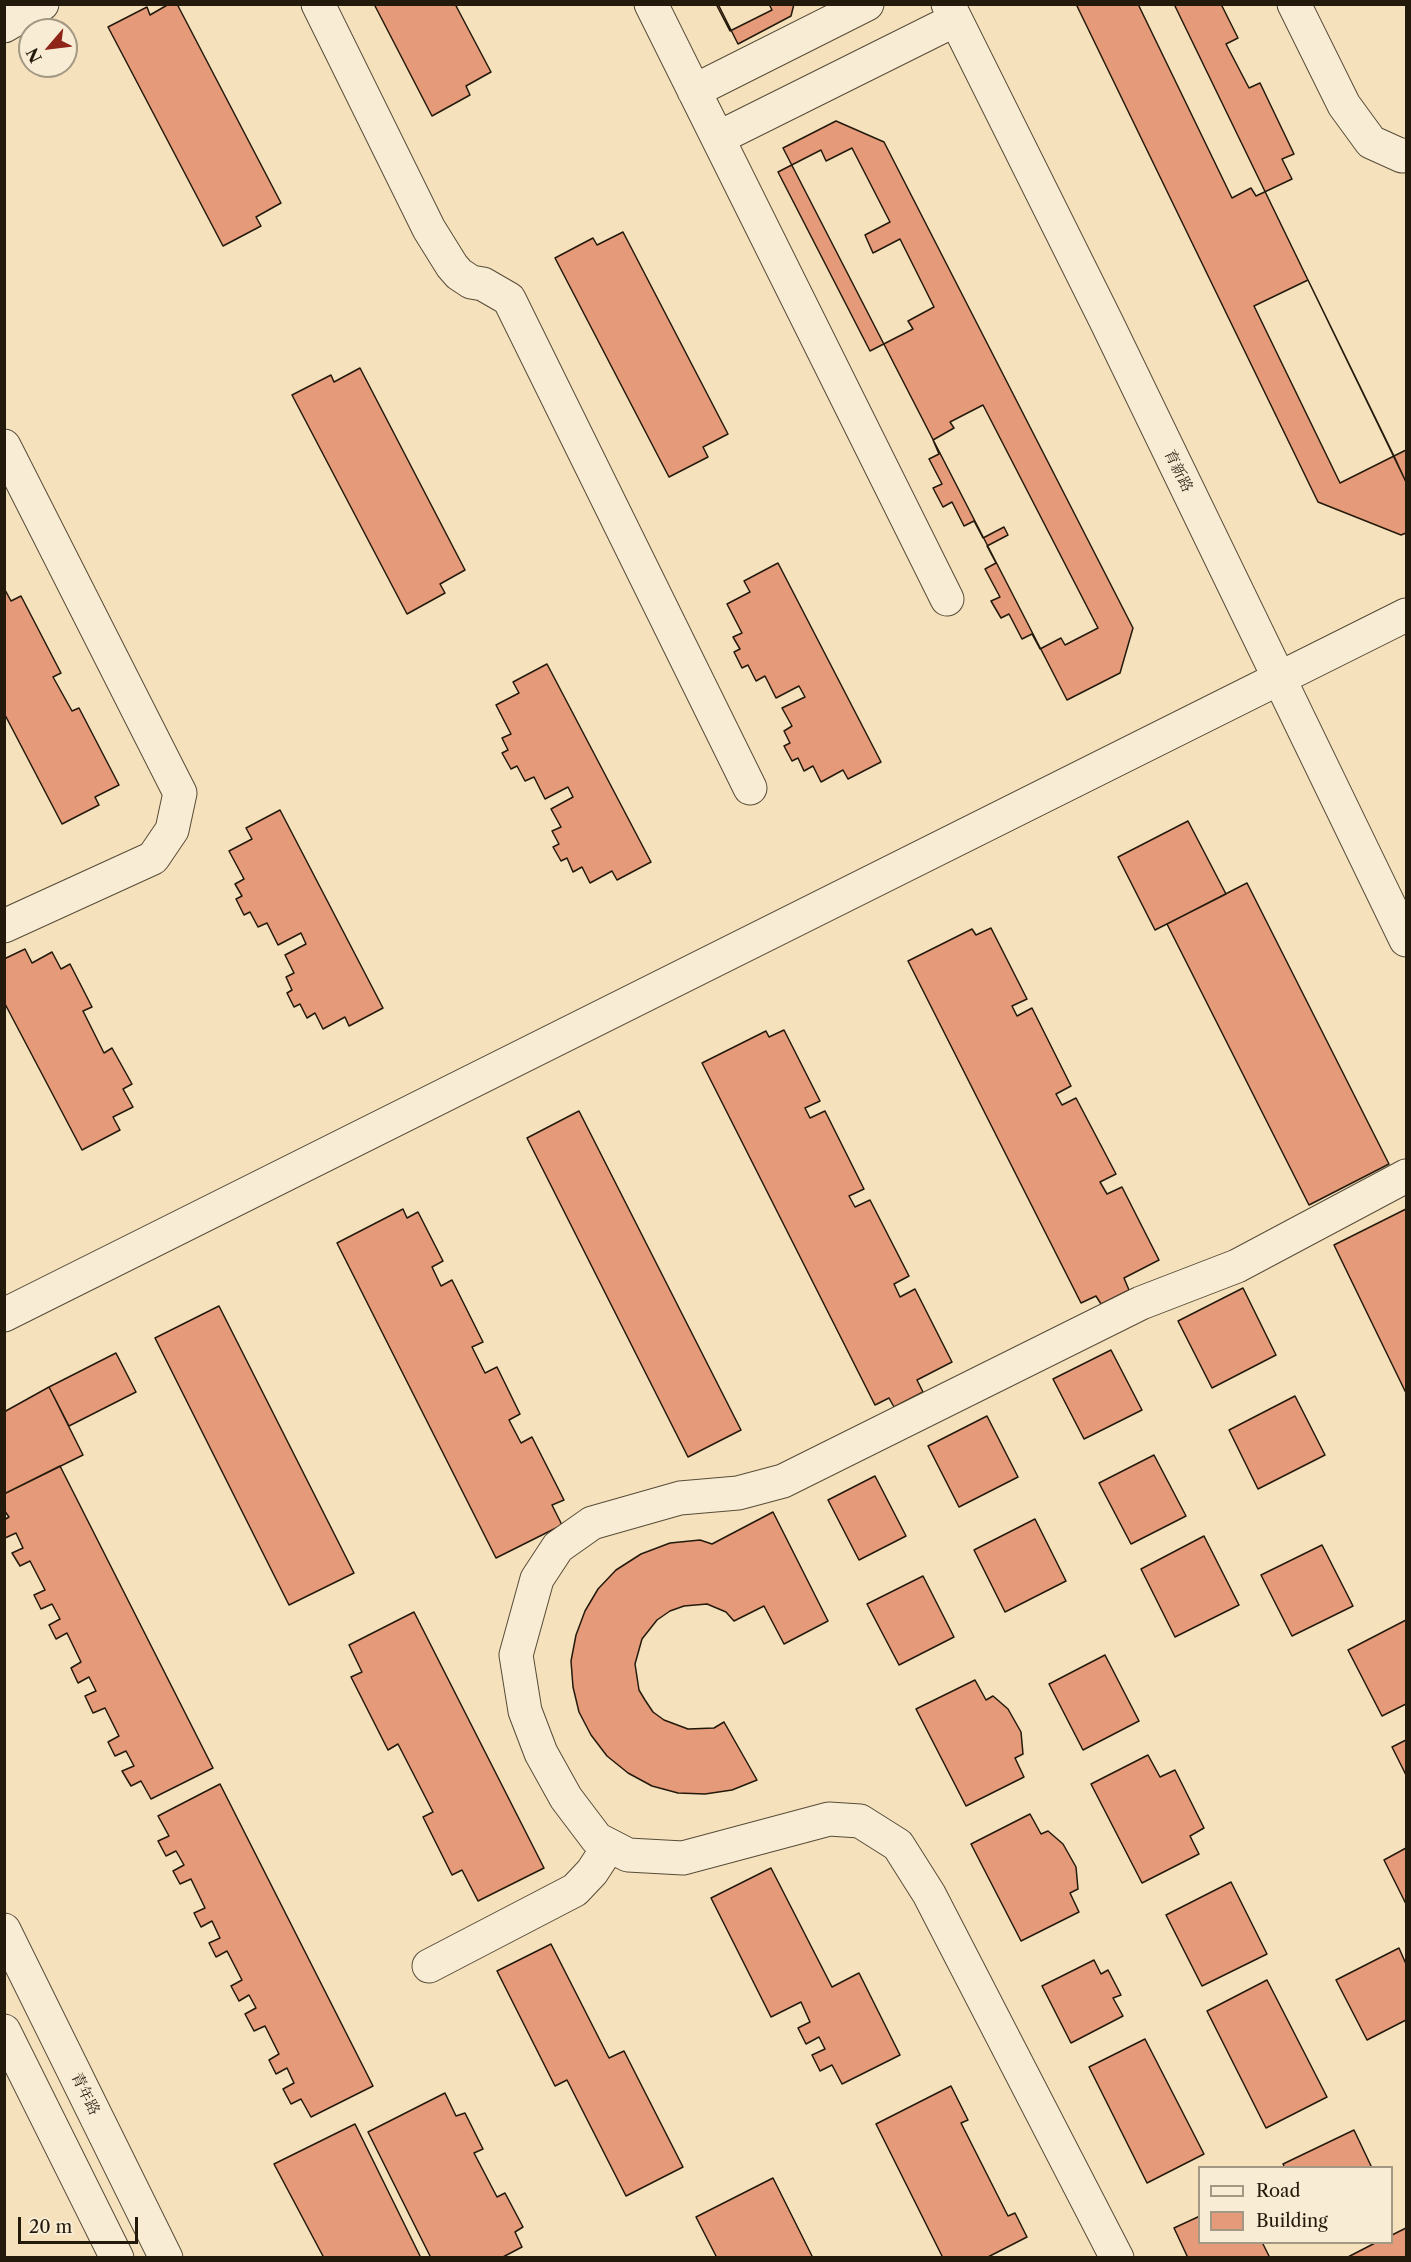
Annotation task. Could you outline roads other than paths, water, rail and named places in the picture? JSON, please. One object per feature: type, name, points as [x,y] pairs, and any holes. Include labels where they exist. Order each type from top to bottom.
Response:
[{"type":"street","points":[[4,26],[42,4]]},
{"type":"street","points":[[318,4],[429,229],[452,266],[471,282],[483,284],[509,299],[750,788]]},
{"type":"street","points":[[651,4],[947,598]]},
{"type":"street","points":[[694,91],[867,4]]},
{"type":"street","points":[[1294,4],[1344,105],[1371,142],[1402,156],[1407,155]]},
{"type":"street","points":[[718,138],[952,12]]},
{"type":"street","name":"育新路","points":[[952,12],[1106,321],[1407,940]]},
{"type":"street","points":[[4,446],[180,793],[172,830],[153,858],[4,926]]},
{"type":"street","points":[[4,1315],[1407,615]]},
{"type":"street","points":[[1117,2258],[929,1894],[898,1845],[860,1821],[829,1819],[683,1858],[628,1855],[609,1846],[597,1839],[566,1798],[541,1753],[525,1711],[516,1656],[537,1579],[558,1547],[592,1523],[680,1498],[738,1493],[783,1481],[1141,1303],[1237,1266],[1407,1176]]},
{"type":"street","points":[[429,1966],[575,1890],[592,1872],[609,1846]]},
{"type":"street","name":"青年路","points":[[4,1930],[166,2258]]},
{"type":"street","points":[[9,2050],[117,2258]]}]
